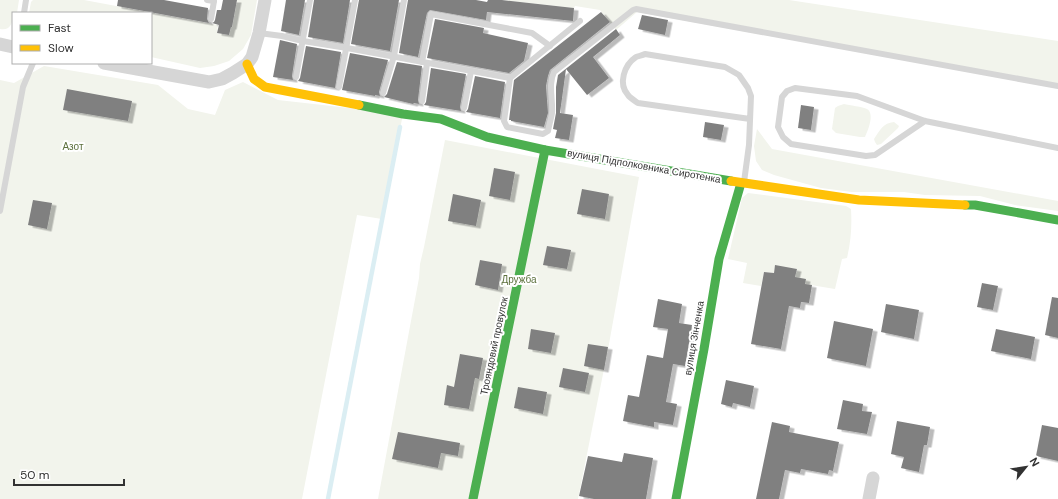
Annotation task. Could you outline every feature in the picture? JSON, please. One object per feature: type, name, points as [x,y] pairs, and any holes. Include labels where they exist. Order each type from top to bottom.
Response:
[{"type":"street","points":[[110,64],[209,82],[222,79],[246,64],[252,57],[259,33],[265,0]]},
{"type":"street","points":[[0,44],[12,47]]},
{"type":"street","name":"вулиця Підполковника Сиротенка","points":[[246,64],[254,79],[265,87],[403,114],[440,119],[487,137],[545,150],[742,183],[859,200],[975,205],[1058,220]]},
{"type":"street","name":"Трояндовий провулок","points":[[473,499],[545,150]]},
{"type":"street","name":"вулиця Зінченка","points":[[676,499],[719,259],[742,183]]},
{"type":"street","points":[[869,499],[873,478]]},
{"type":"lane","points":[[24,12],[26,0]]},
{"type":"lane","points":[[207,0],[214,1],[211,19]]},
{"type":"lane","points":[[296,77],[310,0]]},
{"type":"lane","points":[[339,87],[355,0]]},
{"type":"lane","points":[[383,94],[394,56],[404,0]]},
{"type":"lane","points":[[580,21],[510,78],[504,121],[507,127],[543,134],[548,131],[552,112],[551,84],[554,72],[614,24],[636,9],[1058,86]]},
{"type":"lane","points":[[422,101],[424,62],[431,14],[532,33],[550,46]]},
{"type":"lane","points":[[259,33],[510,78]]},
{"type":"lane","points":[[742,183],[749,145],[751,96],[748,88],[739,75],[725,67],[645,54],[636,57],[627,66],[623,76],[623,86],[627,95],[638,104],[750,119]]},
{"type":"lane","points":[[0,211],[23,87],[33,64]]},
{"type":"lane","points":[[464,108],[471,71]]},
{"type":"lane","points":[[925,121],[875,155],[866,156],[791,144],[783,137],[778,127],[782,97],[788,91],[795,88],[857,96],[925,121],[1058,148]]},
{"type":"green space","points":[[0,0],[19,0],[17,12],[12,12],[11,25],[7,29],[0,29]]},
{"type":"green space","points":[[33,0],[84,0],[148,12],[29,12],[31,2]]},
{"type":"green space","points":[[237,0],[257,0],[251,35],[243,49],[229,61],[214,66],[200,68],[152,57],[152,13],[218,25],[217,33],[229,35]]},
{"type":"green space","points":[[502,0],[789,0],[1058,41],[1058,88],[637,12],[616,30],[600,10],[575,6],[574,8]]},
{"type":"green space","name":"Азот","points":[[44,66],[158,85],[188,109],[215,115],[225,90],[243,82],[278,100],[403,114],[382,219],[357,215],[302,499],[0,499],[0,80],[14,83]]},
{"type":"green space","points":[[844,104],[865,108],[869,111],[871,118],[865,137],[836,133],[832,129],[835,108]]},
{"type":"green space","points":[[894,122],[899,126],[898,128],[881,144],[877,145],[874,139],[880,130],[884,125]]},
{"type":"green space","points":[[757,129],[772,149],[1058,201],[1058,211],[1015,205],[980,196],[925,195],[904,192],[852,192],[821,188],[774,175],[762,170],[756,161],[754,146]]},
{"type":"green space","name":"Дружба","points":[[445,140],[639,177],[609,344],[578,499],[378,499],[419,278],[420,264]]},
{"type":"green space","points":[[748,193],[846,206],[851,209],[851,234],[847,258],[842,259],[835,289],[805,284],[795,277],[797,269],[775,266],[774,273],[764,272],[761,286],[743,283],[747,263],[728,259],[742,198]]},
{"type":"building","points":[[118,0],[164,0],[208,8],[207,19],[209,23],[152,12],[117,6]]},
{"type":"building","points":[[223,0],[237,0],[229,35],[217,33],[219,25],[212,23],[215,20],[217,10],[221,10]]},
{"type":"building","points":[[286,0],[305,0],[299,35],[281,31]]},
{"type":"building","points":[[314,0],[350,0],[343,43],[308,37]]},
{"type":"building","points":[[359,0],[399,0],[390,51],[351,44]]},
{"type":"building","points":[[408,0],[476,0],[487,2],[488,0],[502,0],[574,8],[573,21],[487,12],[486,20],[430,10],[427,13],[418,57],[399,53]]},
{"type":"building","points":[[601,12],[610,22],[550,70],[546,86],[548,113],[544,127],[509,120],[514,80]]},
{"type":"building","points":[[642,15],[668,20],[665,35],[638,29]]},
{"type":"building","points":[[435,19],[484,28],[483,33],[528,43],[524,61],[509,73],[427,58]]},
{"type":"building","points":[[616,29],[620,35],[593,57],[609,78],[587,95],[566,69],[560,113],[573,115],[569,140],[555,138],[557,130],[553,129],[556,113],[556,87],[558,75]]},
{"type":"building","points":[[280,40],[297,44],[292,76],[293,80],[273,77]]},
{"type":"building","points":[[306,46],[341,52],[335,88],[298,81],[300,78]]},
{"type":"building","points":[[350,53],[388,60],[379,92],[380,96],[342,90]]},
{"type":"building","points":[[397,62],[422,66],[418,100],[419,104],[384,97],[387,94]]},
{"type":"building","points":[[431,68],[466,74],[460,107],[461,111],[424,105],[426,102]]},
{"type":"building","points":[[475,76],[505,82],[500,118],[466,112],[468,109]]},
{"type":"building","points":[[67,89],[132,101],[128,121],[63,110]]},
{"type":"building","points":[[801,105],[814,107],[811,130],[798,128]]},
{"type":"building","points":[[705,122],[724,125],[721,140],[703,137]]},
{"type":"building","points":[[494,168],[515,172],[510,200],[489,196]]},
{"type":"building","points":[[582,189],[609,194],[605,219],[577,214]]},
{"type":"building","points":[[453,194],[481,200],[476,226],[448,221]]},
{"type":"building","points":[[33,200],[52,203],[47,229],[28,225]]},
{"type":"building","points":[[547,246],[571,250],[567,269],[543,265]]},
{"type":"building","points":[[480,260],[502,264],[498,290],[475,285]]},
{"type":"building","points":[[775,265],[797,269],[795,277],[806,279],[805,284],[812,285],[809,303],[801,302],[800,308],[789,306],[781,349],[751,344],[764,272],[774,273]]},
{"type":"building","points":[[982,283],[998,286],[993,310],[977,307]]},
{"type":"building","points":[[1052,297],[1058,298],[1058,338],[1045,335]]},
{"type":"building","points":[[658,299],[682,304],[679,323],[692,325],[685,366],[673,364],[666,402],[677,404],[673,425],[654,422],[654,427],[623,421],[628,395],[639,397],[647,355],[663,358],[668,329],[653,327]]},
{"type":"building","points":[[886,304],[919,310],[914,339],[881,332]]},
{"type":"building","points":[[834,321],[873,329],[866,366],[827,358]]},
{"type":"building","points":[[531,329],[555,333],[551,353],[528,349]]},
{"type":"building","points":[[996,329],[1035,337],[1031,359],[991,351]]},
{"type":"building","points":[[588,344],[608,347],[604,370],[584,366]]},
{"type":"building","points":[[460,354],[483,358],[479,379],[475,378],[469,409],[444,405],[447,385],[454,387]]},
{"type":"building","points":[[563,368],[589,373],[585,392],[559,387]]},
{"type":"building","points":[[726,380],[754,386],[750,407],[733,403],[732,407],[721,404]]},
{"type":"building","points":[[518,387],[547,392],[543,414],[514,408]]},
{"type":"building","points":[[843,400],[863,404],[862,411],[872,412],[867,434],[837,429]]},
{"type":"building","points":[[897,421],[930,427],[927,445],[924,445],[919,472],[901,468],[904,457],[891,454]]},
{"type":"building","points":[[772,422],[790,426],[789,432],[839,442],[833,471],[829,470],[828,474],[801,469],[800,473],[785,470],[779,499],[756,499]]},
{"type":"building","points":[[1042,425],[1058,428],[1058,461],[1036,456]]},
{"type":"building","points":[[398,432],[460,443],[458,456],[441,453],[438,468],[392,459]]},
{"type":"building","points":[[624,453],[653,458],[646,499],[594,499],[579,496],[588,456],[622,462]]},
{"type":"waterway","points":[[328,499],[400,127]]},
{"type":"traffic: fast","points":[[359,105],[403,114],[441,119],[487,137],[545,150],[731,181]]},
{"type":"traffic: fast","points":[[473,499],[545,150]]},
{"type":"traffic: fast","points":[[676,499],[719,259],[741,183]]},
{"type":"traffic: fast","points":[[965,205],[975,205],[1058,220]]},
{"type":"traffic: slow","points":[[247,64],[254,79],[265,87],[359,105]]},
{"type":"traffic: slow","points":[[731,181],[859,200],[965,205]]}]
